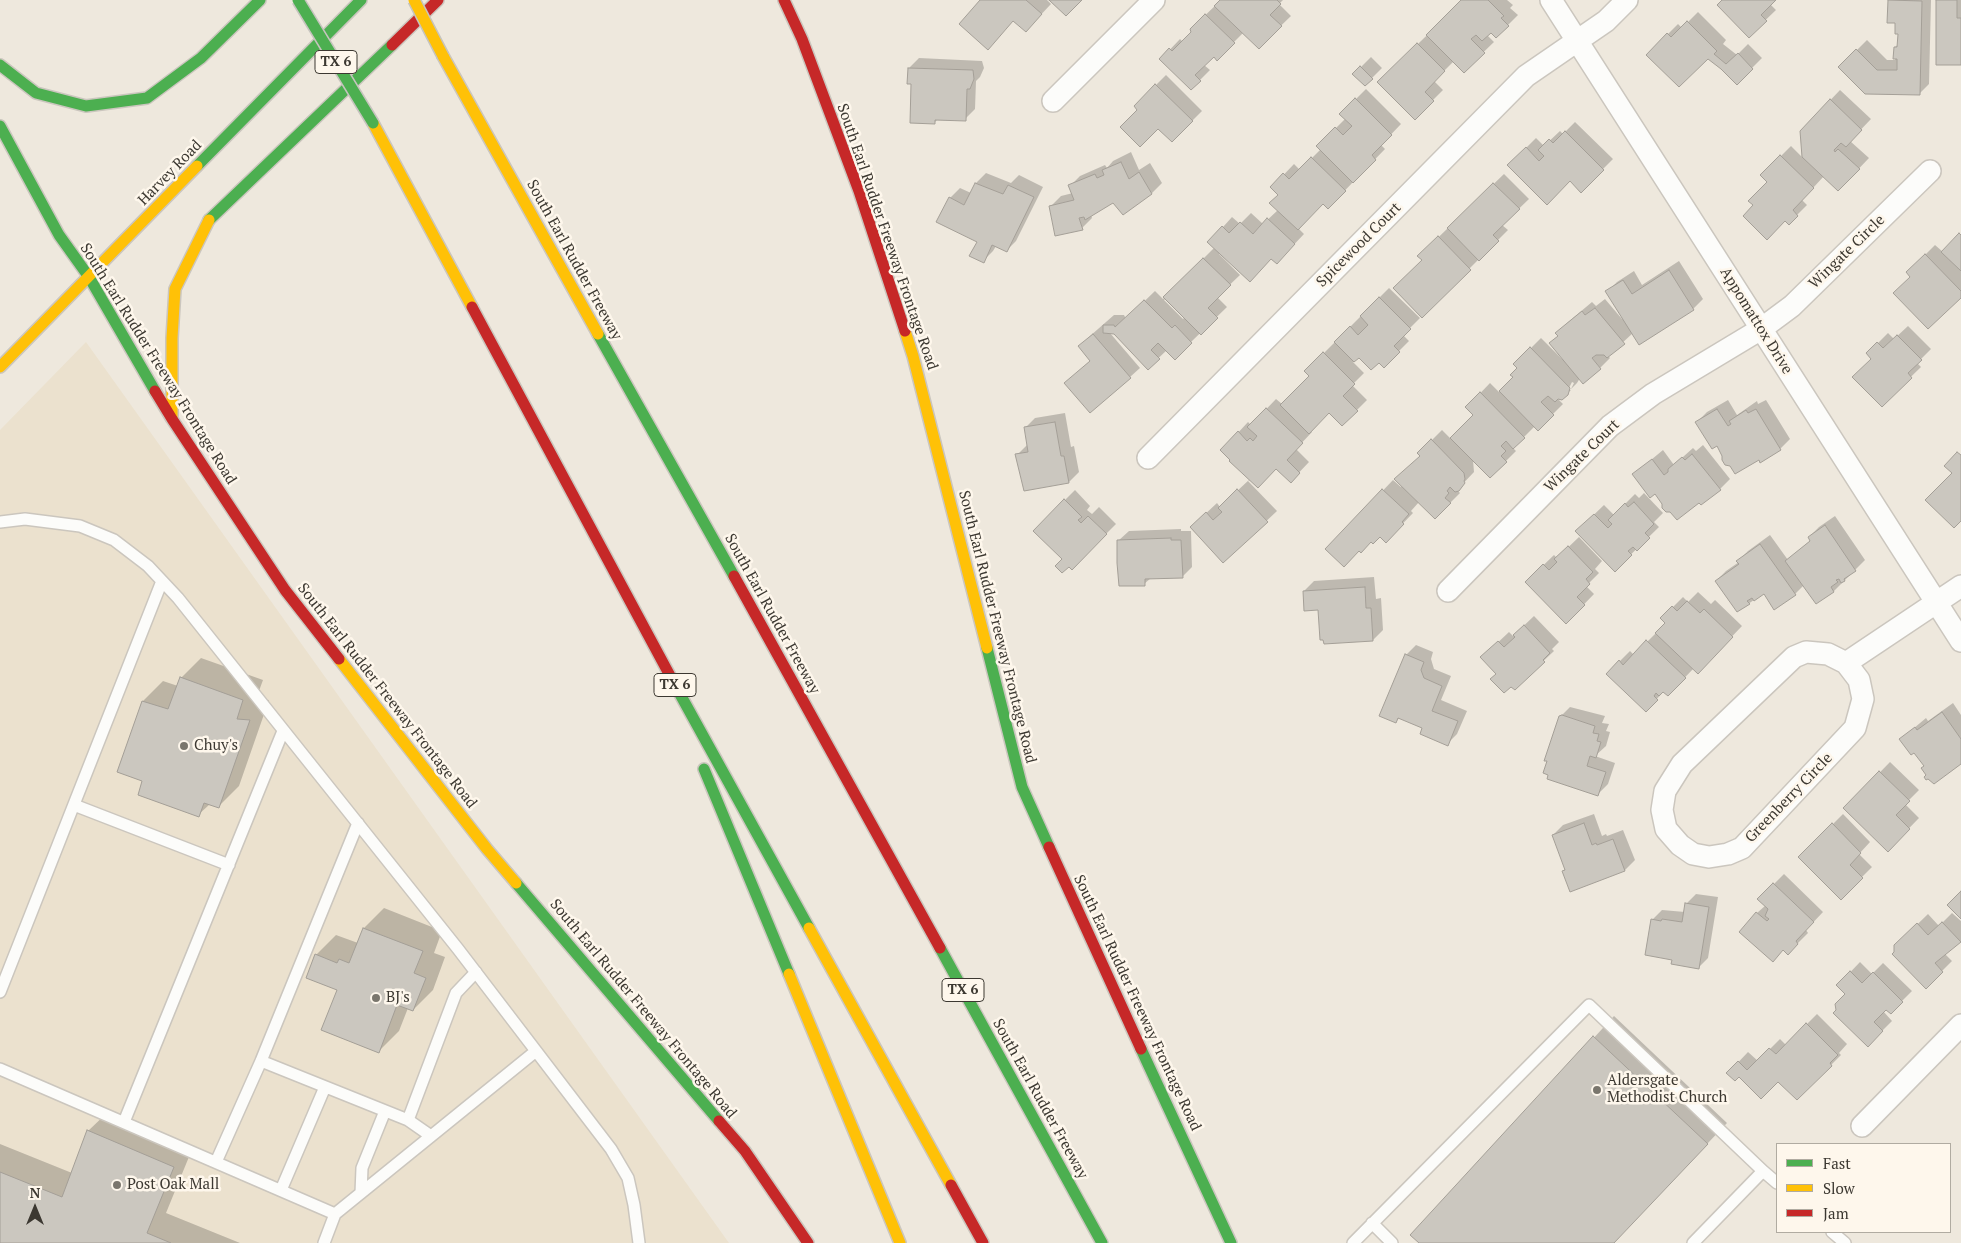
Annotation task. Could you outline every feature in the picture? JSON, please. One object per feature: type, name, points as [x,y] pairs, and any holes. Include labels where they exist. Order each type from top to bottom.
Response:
[{"type":"main road","points":[[0,65],[36,93],[86,106],[147,98],[201,58],[260,0]]},
{"type":"main road","name":"TX 6","points":[[298,0],[373,123],[654,647],[983,1243]]},
{"type":"main road","name":"Harvey Road","points":[[0,367],[361,0]]},
{"type":"main road","name":"South Earl Rudder Freeway","points":[[414,0],[443,56],[829,747],[1102,1243]]},
{"type":"main road","points":[[172,419],[172,338],[175,289],[207,222],[438,0]]},
{"type":"main road","name":"South Earl Rudder Freeway Frontage Road","points":[[784,0],[802,39],[859,192],[913,356],[1022,788],[1231,1243]]},
{"type":"main road","name":"South Earl Rudder Freeway Frontage Road","points":[[0,126],[59,234],[90,277],[172,419],[285,590],[487,849],[745,1151],[808,1243]]},
{"type":"main road","points":[[654,647],[692,739]]},
{"type":"main road","points":[[700,757],[900,1243]]},
{"type":"street","points":[[1053,101],[1154,0]]},
{"type":"street","name":"Appomattox Drive","points":[[1552,0],[1961,641]]},
{"type":"street","name":"Spicewood Court","points":[[1148,458],[1526,76],[1606,21],[1627,0]]},
{"type":"street","name":"Wingate Circle","points":[[1761,329],[1792,306],[1930,171]]},
{"type":"street","name":"Wingate Court","points":[[1448,591],[1610,426],[1653,394],[1761,329]]},
{"type":"street","points":[[1846,663],[1961,586]]},
{"type":"street","name":"Greenberry Circle","points":[[1806,652],[1828,654],[1846,663],[1859,680],[1863,699],[1855,728],[1742,848],[1728,854],[1709,857],[1693,854],[1680,846],[1666,829],[1662,810],[1665,791],[1682,764],[1794,658],[1806,652]]},
{"type":"street","points":[[1862,1126],[1961,1025]]},
{"type":"lane","points":[[0,522],[25,519],[80,526],[114,540],[148,566],[178,598],[476,972],[611,1149],[628,1178],[639,1243]]},
{"type":"lane","points":[[0,992],[162,581]]},
{"type":"lane","points":[[124,1122],[284,731]]},
{"type":"lane","points":[[74,804],[229,865]]},
{"type":"lane","points":[[216,1162],[261,1061],[358,823]]},
{"type":"lane","points":[[408,1120],[456,992],[476,972]]},
{"type":"lane","points":[[1353,1243],[1589,1005],[1776,1182]]},
{"type":"lane","points":[[324,1243],[335,1214],[536,1051]]},
{"type":"lane","points":[[261,1061],[408,1120],[431,1136]]},
{"type":"lane","points":[[0,1069],[335,1214]]},
{"type":"lane","points":[[281,1190],[325,1086]]},
{"type":"lane","points":[[361,1193],[362,1168],[385,1111]]},
{"type":"lane","points":[[1693,1243],[1763,1171]]},
{"type":"lane","points":[[1372,1223],[1392,1243]]},
{"type":"lane","points":[[1833,1233],[1845,1243]]},
{"type":"shaded area","points":[[86,342],[729,1243],[0,1243],[0,430]]},
{"type":"building","points":[[980,0],[1026,0],[1042,14],[1026,32],[1013,21],[988,50],[959,24]]},
{"type":"building","points":[[1049,0],[1082,0],[1066,16]]},
{"type":"building","points":[[1220,0],[1277,0],[1281,4],[1270,15],[1282,26],[1259,49],[1214,6]]},
{"type":"building","points":[[1461,0],[1488,0],[1504,16],[1501,18],[1509,26],[1496,38],[1491,33],[1482,41],[1476,35],[1471,39],[1485,53],[1464,73],[1426,35]]},
{"type":"building","points":[[1722,0],[1776,0],[1761,15],[1767,21],[1749,38],[1717,5]]},
{"type":"building","points":[[1888,0],[1922,1],[1920,95],[1865,94],[1838,67],[1856,49],[1877,70],[1897,70],[1897,59],[1893,59],[1894,47],[1897,47],[1898,34],[1895,34],[1895,23],[1887,23]]},
{"type":"building","points":[[1936,0],[1957,0],[1957,18],[1961,18],[1961,65],[1936,65]]},
{"type":"building","points":[[1205,14],[1235,43],[1217,61],[1214,57],[1195,75],[1201,81],[1191,90],[1159,59],[1169,48],[1172,51],[1191,32],[1190,29]]},
{"type":"building","points":[[1687,21],[1717,51],[1714,54],[1726,64],[1738,53],[1753,69],[1737,85],[1708,59],[1679,87],[1646,55],[1667,33],[1671,37]]},
{"type":"building","points":[[1417,43],[1445,71],[1425,92],[1434,101],[1415,120],[1377,82]]},
{"type":"building","points":[[1360,66],[1373,79],[1365,86],[1352,74]]},
{"type":"building","points":[[908,68],[973,70],[974,79],[970,89],[967,89],[966,121],[935,120],[935,124],[910,123],[911,84],[907,84]]},
{"type":"building","points":[[1155,84],[1193,121],[1172,142],[1158,129],[1140,147],[1120,127],[1137,110],[1134,106]]},
{"type":"building","points":[[1355,98],[1392,135],[1372,155],[1376,160],[1353,183],[1316,146],[1335,127],[1343,135],[1352,126],[1339,114]]},
{"type":"building","points":[[1830,99],[1862,130],[1846,147],[1841,143],[1834,150],[1835,152],[1838,149],[1860,169],[1838,191],[1802,157],[1800,131]]},
{"type":"building","points":[[1565,131],[1604,170],[1581,193],[1570,181],[1547,205],[1507,165],[1526,147],[1539,161],[1544,156],[1538,150],[1549,139],[1553,143]]},
{"type":"building","points":[[1780,155],[1814,188],[1793,210],[1798,216],[1789,225],[1785,221],[1767,240],[1743,216],[1753,205],[1748,201],[1767,182],[1760,175]]},
{"type":"building","points":[[1311,157],[1346,191],[1328,209],[1323,204],[1298,230],[1269,203],[1278,195],[1270,187],[1283,173],[1289,179]]},
{"type":"building","points":[[1121,162],[1129,179],[1139,172],[1152,194],[1123,215],[1113,203],[1085,220],[1084,217],[1079,218],[1083,230],[1055,236],[1049,206],[1074,200],[1068,185],[1095,174],[1097,178],[1104,175],[1102,170]]},
{"type":"building","points":[[975,183],[1003,194],[1008,185],[1034,197],[1007,252],[992,245],[984,263],[969,256],[977,242],[936,222],[949,197],[964,205]]},
{"type":"building","points":[[1493,183],[1520,209],[1493,235],[1499,241],[1479,261],[1447,228]]},
{"type":"building","points":[[1267,218],[1295,244],[1277,264],[1271,259],[1250,282],[1207,242],[1222,226],[1229,233],[1240,222],[1253,234]]},
{"type":"building","points":[[1959,233],[1961,235],[1961,271],[1941,252]]},
{"type":"building","points":[[1438,236],[1471,270],[1422,318],[1393,288],[1422,260],[1417,256]]},
{"type":"building","points":[[1925,254],[1961,291],[1961,298],[1928,329],[1893,293],[1910,277],[1906,272]]},
{"type":"building","points":[[1203,258],[1231,285],[1208,308],[1218,318],[1201,335],[1163,297]]},
{"type":"building","points":[[1669,270],[1694,310],[1639,345],[1605,291],[1623,280],[1632,294]]},
{"type":"building","points":[[1379,297],[1411,329],[1394,346],[1400,352],[1384,368],[1379,363],[1371,370],[1359,358],[1354,362],[1334,342],[1350,326],[1358,335],[1368,325],[1360,316]]},
{"type":"building","points":[[1144,300],[1172,328],[1175,325],[1192,343],[1175,360],[1158,343],[1151,350],[1160,359],[1148,370],[1114,334],[1103,333],[1103,325],[1114,325],[1115,327]]},
{"type":"building","points":[[1595,308],[1625,344],[1607,358],[1604,355],[1596,355],[1592,358],[1601,369],[1583,384],[1549,343],[1558,336],[1555,333],[1582,311],[1585,315]]},
{"type":"building","points":[[1093,334],[1131,378],[1090,413],[1064,383],[1090,361],[1078,346]]},
{"type":"building","points":[[1897,335],[1922,360],[1908,373],[1912,378],[1882,407],[1852,377],[1871,359],[1866,353],[1877,342],[1883,348]]},
{"type":"building","points":[[1530,347],[1570,388],[1568,395],[1562,400],[1558,399],[1555,402],[1548,396],[1541,402],[1554,415],[1538,431],[1499,391],[1513,377],[1510,375],[1517,368],[1513,364]]},
{"type":"building","points":[[1323,352],[1355,384],[1343,396],[1358,411],[1342,426],[1329,413],[1309,434],[1280,405],[1309,376],[1304,371]]},
{"type":"building","points":[[1480,392],[1525,438],[1513,449],[1506,441],[1501,446],[1506,451],[1501,456],[1507,462],[1490,478],[1450,438],[1473,415],[1465,407]]},
{"type":"building","points":[[1266,408],[1303,443],[1287,460],[1300,473],[1291,483],[1276,469],[1258,488],[1220,450],[1238,431],[1247,441],[1250,438],[1253,441],[1257,436],[1247,427]]},
{"type":"building","points":[[1717,409],[1728,426],[1731,424],[1729,421],[1746,410],[1748,413],[1756,409],[1781,450],[1760,463],[1759,460],[1735,474],[1730,466],[1725,465],[1717,446],[1712,449],[1695,422]]},
{"type":"building","points":[[1055,422],[1061,456],[1064,456],[1069,483],[1024,491],[1015,454],[1028,452],[1024,427]]},
{"type":"building","points":[[1431,439],[1464,473],[1465,479],[1465,483],[1459,491],[1455,492],[1450,487],[1447,491],[1449,493],[1445,498],[1451,503],[1435,519],[1394,479],[1420,456],[1417,453]]},
{"type":"building","points":[[1957,452],[1961,455],[1961,521],[1954,528],[1925,500],[1952,473],[1944,466]]},
{"type":"building","points":[[1692,454],[1721,490],[1701,505],[1699,503],[1677,520],[1670,512],[1666,512],[1662,508],[1662,504],[1655,494],[1650,498],[1632,474],[1652,459],[1664,475],[1682,457],[1685,460]]},
{"type":"building","points":[[1237,489],[1268,522],[1223,563],[1190,527],[1206,512],[1213,520],[1222,512],[1218,508]]},
{"type":"building","points":[[1382,489],[1409,514],[1402,522],[1404,524],[1386,543],[1380,537],[1373,544],[1371,542],[1361,553],[1359,551],[1344,567],[1325,549]]},
{"type":"building","points":[[1064,499],[1082,517],[1078,520],[1081,523],[1088,516],[1107,534],[1072,570],[1069,567],[1062,573],[1055,566],[1062,559],[1033,531]]},
{"type":"building","points":[[1634,502],[1654,524],[1645,533],[1650,538],[1637,551],[1633,547],[1628,551],[1632,555],[1615,572],[1575,531],[1594,514],[1608,528],[1612,524],[1608,520],[1625,503],[1628,507]]},
{"type":"building","points":[[1825,525],[1856,571],[1841,583],[1839,579],[1836,580],[1838,582],[1831,587],[1834,592],[1816,604],[1785,561],[1810,541],[1808,537]]},
{"type":"building","points":[[1171,538],[1171,540],[1181,540],[1183,578],[1145,579],[1145,586],[1119,586],[1117,540]]},
{"type":"building","points":[[1760,544],[1796,595],[1774,610],[1764,594],[1754,601],[1752,598],[1747,601],[1750,604],[1737,612],[1715,581],[1739,564],[1736,561]]},
{"type":"building","points":[[1568,546],[1593,572],[1586,579],[1590,584],[1577,597],[1585,605],[1566,624],[1525,582],[1543,564],[1549,570],[1557,562],[1554,559]]},
{"type":"building","points":[[1365,587],[1366,608],[1371,608],[1373,641],[1324,644],[1323,640],[1320,640],[1318,610],[1304,611],[1303,591]]},
{"type":"building","points":[[1687,601],[1700,613],[1704,609],[1733,637],[1698,674],[1655,633],[1665,623],[1660,618],[1672,606],[1677,611]]},
{"type":"building","points":[[1524,625],[1550,653],[1543,660],[1545,662],[1515,690],[1511,687],[1504,693],[1490,679],[1496,674],[1480,657],[1498,641],[1504,647]]},
{"type":"building","points":[[1646,640],[1686,678],[1668,696],[1663,692],[1659,696],[1656,693],[1654,696],[1658,700],[1646,712],[1606,674],[1619,660],[1623,665]]},
{"type":"building","points":[[1405,654],[1424,662],[1421,670],[1424,678],[1442,686],[1432,711],[1458,721],[1448,746],[1420,734],[1422,728],[1398,718],[1396,723],[1379,716]]},
{"type":"building","name":"Chuy's","points":[[180,677],[243,700],[237,719],[250,720],[219,808],[204,803],[199,817],[138,795],[142,781],[117,772],[142,701],[168,709]]},
{"type":"building","points":[[1942,712],[1961,739],[1961,764],[1934,784],[1928,779],[1926,780],[1924,777],[1926,775],[1921,768],[1924,766],[1914,753],[1911,755],[1899,739],[1915,727],[1917,730]]},
{"type":"building","points":[[1562,715],[1595,726],[1593,733],[1599,734],[1597,741],[1601,742],[1596,758],[1590,756],[1587,766],[1606,772],[1598,796],[1547,779],[1548,775],[1543,773],[1547,761],[1544,761],[1559,716]]},
{"type":"building","points":[[1879,771],[1910,801],[1896,815],[1910,829],[1888,852],[1843,808]]},
{"type":"building","points":[[1584,823],[1592,845],[1613,839],[1625,871],[1570,892],[1562,871],[1565,870],[1552,835]]},
{"type":"building","points":[[1832,823],[1861,853],[1850,865],[1863,878],[1841,900],[1798,857]]},
{"type":"building","points":[[1773,883],[1814,922],[1796,941],[1798,944],[1788,955],[1783,950],[1773,962],[1739,932],[1756,912],[1767,921],[1769,919],[1765,916],[1768,909],[1757,899]]},
{"type":"building","points":[[1961,891],[1961,919],[1947,905]]},
{"type":"building","points":[[1685,903],[1709,907],[1699,969],[1671,964],[1672,960],[1645,955],[1651,919],[1682,922]]},
{"type":"building","points":[[1942,922],[1961,942],[1935,963],[1943,972],[1926,989],[1892,954],[1894,952],[1894,945],[1917,923],[1928,935]]},
{"type":"building","name":"BJ's","points":[[363,928],[423,951],[414,973],[426,978],[413,1011],[397,1005],[379,1053],[321,1030],[337,990],[306,978],[315,954],[337,963],[339,959],[349,963]]},
{"type":"building","points":[[1850,971],[1862,983],[1873,972],[1903,1002],[1891,1014],[1886,1010],[1874,1022],[1883,1031],[1868,1047],[1833,1013],[1836,1010],[1835,1004],[1845,994],[1836,985]]},
{"type":"building","points":[[1806,1023],[1838,1055],[1830,1063],[1832,1066],[1797,1100],[1778,1082],[1761,1099],[1739,1077],[1735,1081],[1726,1073],[1738,1061],[1747,1070],[1769,1048],[1776,1054]]},
{"type":"building","name":"Aldersgate Methodist Church","points":[[1593,1036],[1708,1144],[1614,1243],[1419,1243],[1410,1235]]},
{"type":"building","name":"Post Oak Mall","points":[[87,1130],[174,1167],[147,1233],[171,1243],[0,1243],[0,1172],[62,1197]]},
{"type":"traffic: fast","points":[[0,65],[36,93],[86,106],[147,98],[201,58],[260,0]]},
{"type":"traffic: fast","points":[[298,0],[373,123]]},
{"type":"traffic: fast","points":[[197,166],[361,0]]},
{"type":"traffic: fast","points":[[209,220],[392,45]]},
{"type":"traffic: fast","points":[[0,126],[59,235],[89,277],[155,391]]},
{"type":"traffic: fast","points":[[598,334],[734,576]]},
{"type":"traffic: fast","points":[[987,648],[1022,787],[1049,847]]},
{"type":"traffic: fast","points":[[675,685],[809,928]]},
{"type":"traffic: fast","points":[[704,769],[789,974]]},
{"type":"traffic: fast","points":[[516,883],[719,1121]]},
{"type":"traffic: fast","points":[[940,948],[1102,1243]]},
{"type":"traffic: fast","points":[[1141,1049],[1231,1243]]},
{"type":"traffic: slow","points":[[414,0],[443,56]]},
{"type":"traffic: slow","points":[[443,56],[598,334]]},
{"type":"traffic: slow","points":[[373,123],[472,307]]},
{"type":"traffic: slow","points":[[0,367],[197,166]]},
{"type":"traffic: slow","points":[[172,418],[172,338],[175,289],[209,220]]},
{"type":"traffic: slow","points":[[905,331],[987,648]]},
{"type":"traffic: slow","points":[[339,659],[487,849],[516,883]]},
{"type":"traffic: slow","points":[[809,928],[951,1185]]},
{"type":"traffic: slow","points":[[789,974],[900,1243]]},
{"type":"traffic: jam","points":[[392,45],[438,0]]},
{"type":"traffic: jam","points":[[784,0],[802,39],[859,191],[905,331]]},
{"type":"traffic: jam","points":[[472,307],[675,685]]},
{"type":"traffic: jam","points":[[155,391],[285,590],[339,659]]},
{"type":"traffic: jam","points":[[734,576],[940,948]]},
{"type":"traffic: jam","points":[[1049,847],[1141,1049]]},
{"type":"traffic: jam","points":[[719,1121],[745,1151],[808,1243]]},
{"type":"traffic: jam","points":[[951,1185],[983,1243]]},
{"type":"place","name":"Chuy's","points":[[184,746]]},
{"type":"place","name":"BJ's","points":[[376,998]]},
{"type":"place","name":"Aldersgate Methodist Church","points":[[1597,1090]]},
{"type":"place","name":"Post Oak Mall","points":[[117,1185]]}]
